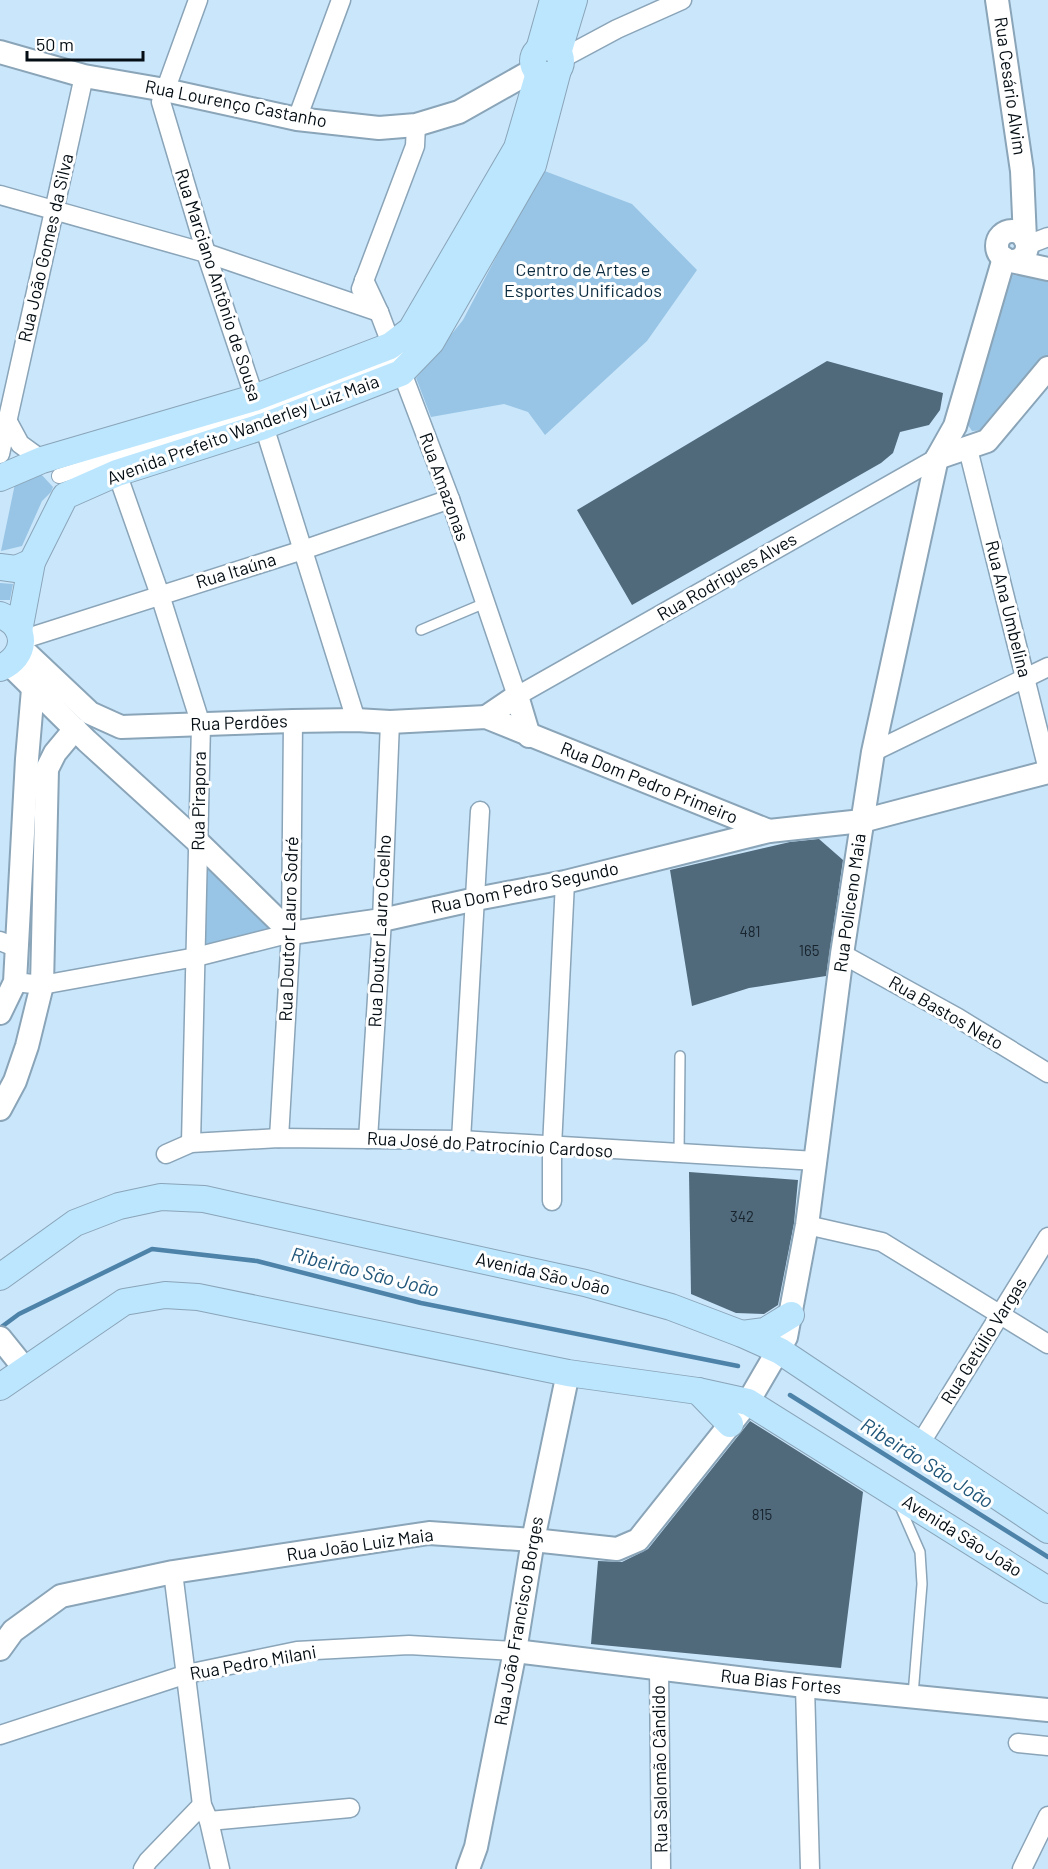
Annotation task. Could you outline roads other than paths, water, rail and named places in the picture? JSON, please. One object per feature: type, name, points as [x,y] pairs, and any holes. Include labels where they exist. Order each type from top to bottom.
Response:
[{"type":"main road","name":"Avenida Prefeito Wanderley Luiz Maia","points":[[55,477],[259,411],[396,360],[431,342],[533,165],[548,62],[553,0]]},
{"type":"main road","name":"Avenida Prefeito Wanderley Luiz Maia","points":[[548,62],[574,0]]},
{"type":"main road","name":"Avenida Prefeito Wanderley Luiz Maia","points":[[0,478],[117,473],[259,411]]},
{"type":"main road","points":[[12,644],[55,477]]},
{"type":"main road","points":[[0,567],[16,569],[32,561]]},
{"type":"main road","name":"Avenida São João","points":[[0,1277],[75,1223],[119,1206],[161,1197],[204,1199],[585,1282],[671,1307],[780,1350],[1048,1530]]},
{"type":"main road","name":"Avenida São João","points":[[0,1387],[19,1363],[124,1302],[165,1295],[198,1297],[568,1373],[698,1392],[748,1402],[1048,1590]]},
{"type":"main road","points":[[742,1334],[765,1331],[791,1314]]},
{"type":"main road","points":[[698,1392],[730,1424]]},
{"type":"street","points":[[165,90],[198,0]]},
{"type":"street","points":[[297,119],[341,0]]},
{"type":"street","points":[[548,62],[563,0]]},
{"type":"street","name":"Rua Lourenço Castanho","points":[[0,52],[84,76],[165,90],[297,119],[379,128],[416,125],[459,112],[548,62],[665,3],[682,0]]},
{"type":"street","name":"Rua Cesário Alvim","points":[[955,426],[1017,248],[1022,171],[997,0]]},
{"type":"street","name":"Rua João Gomes da Silva","points":[[0,454],[84,76]]},
{"type":"street","name":"Rua Marciano Antônio de Sousa","points":[[165,90],[161,102],[206,253],[259,411],[356,720]]},
{"type":"street","points":[[355,304],[415,146],[416,125]]},
{"type":"street","points":[[0,195],[206,253],[379,312]]},
{"type":"street","points":[[1017,248],[1048,237]]},
{"type":"street","points":[[1017,248],[1048,262]]},
{"type":"street","points":[[1017,248],[1048,269]]},
{"type":"street","name":"Rua Amazonas","points":[[364,280],[379,312],[450,499],[517,696]]},
{"type":"street","points":[[937,458],[987,441],[1048,368]]},
{"type":"street","points":[[7,420],[20,444],[55,477]]},
{"type":"street","points":[[955,426],[968,448]]},
{"type":"street","name":"Rua Policeno Maia","points":[[748,1402],[780,1350],[786,1337],[791,1314],[807,1225],[842,954],[873,752],[937,458],[955,426]]},
{"type":"street","name":"Rua Ana Umbelina","points":[[968,448],[1048,771]]},
{"type":"street","name":"Rua Rodrigues Alves","points":[[517,696],[937,458]]},
{"type":"street","name":"Rua Pirapora","points":[[117,473],[160,595],[201,725],[190,1143]]},
{"type":"street","name":"Rua Itaúna","points":[[12,644],[303,550],[450,499]]},
{"type":"street","points":[[12,644],[33,689],[198,842],[291,933]]},
{"type":"street","name":"Rua Perdões","points":[[12,644],[90,713],[121,726],[356,720],[390,722],[486,717]]},
{"type":"street","points":[[873,752],[1048,667]]},
{"type":"street","points":[[0,1013],[15,982],[8,945],[33,689]]},
{"type":"street","points":[[486,717],[517,696],[529,736]]},
{"type":"street","name":"Rua Dom Pedro Primeiro","points":[[486,717],[769,831]]},
{"type":"street","name":"Rua Doutor Lauro Sodré","points":[[279,1138],[291,933],[293,721]]},
{"type":"street","name":"Rua Doutor Lauro Coelho","points":[[368,1139],[382,920],[390,722]]},
{"type":"street","points":[[0,1108],[15,1081],[27,1046],[42,985],[47,769],[55,753],[75,729]]},
{"type":"street","name":"Rua Dom Pedro Segundo","points":[[291,933],[382,920],[565,882],[769,831],[862,821],[1048,771]]},
{"type":"street","points":[[461,1140],[480,811]]},
{"type":"street","points":[[724,842],[724,825],[732,816]]},
{"type":"street","points":[[552,1201],[552,1147],[565,882]]},
{"type":"street","points":[[15,982],[42,985],[196,957],[291,933]]},
{"type":"street","name":"Rua Bastos Neto","points":[[842,954],[958,1018],[1048,1073]]},
{"type":"street","name":"Rua José do Patrocínio Cardoso","points":[[166,1154],[190,1143],[279,1138],[461,1140],[816,1161]]},
{"type":"street","points":[[807,1225],[882,1242],[1048,1344]]},
{"type":"street","name":"Rua Getúlio Vargas","points":[[920,1444],[1048,1237]]},
{"type":"street","points":[[0,1338],[19,1363]]},
{"type":"street","name":"Rua João Francisco Borges","points":[[468,1869],[476,1847],[515,1651],[533,1540],[568,1373]]},
{"type":"street","name":"Rua João Luiz Maia","points":[[0,1649],[13,1631],[61,1596],[173,1572],[429,1533],[533,1540],[617,1549],[638,1540],[748,1402]]},
{"type":"street","points":[[173,1572],[206,1813],[220,1869]]},
{"type":"street","name":"Rua Pedro Milani","points":[[0,1736],[187,1674],[297,1651],[409,1645],[515,1651]]},
{"type":"street","name":"Rua Bias Fortes","points":[[515,1651],[806,1686],[1048,1710]]},
{"type":"street","name":"Rua Salomão Cândido","points":[[658,1668],[661,1869]]},
{"type":"street","points":[[806,1686],[810,1869]]},
{"type":"street","points":[[1018,1743],[1048,1746]]},
{"type":"street","points":[[143,1869],[148,1861],[206,1813],[351,1808]]},
{"type":"street","points":[[1022,1869],[1048,1816]]},
{"type":"lane","points":[[421,630],[484,603]]},
{"type":"lane","points":[[679,1154],[680,1056]]},
{"type":"lane","points":[[897,1496],[920,1552],[922,1584],[913,1697]]},
{"type":"waterway","name":"Ribeirão São João","points":[[0,1328],[19,1314],[152,1249],[257,1261],[421,1303],[738,1366]]},
{"type":"waterway","name":"Ribeirão São João","points":[[790,1395],[1048,1557]]},
{"type":"park label","name":"Centro de Artes e Esportes Unificados","points":[[583,280]]}]
